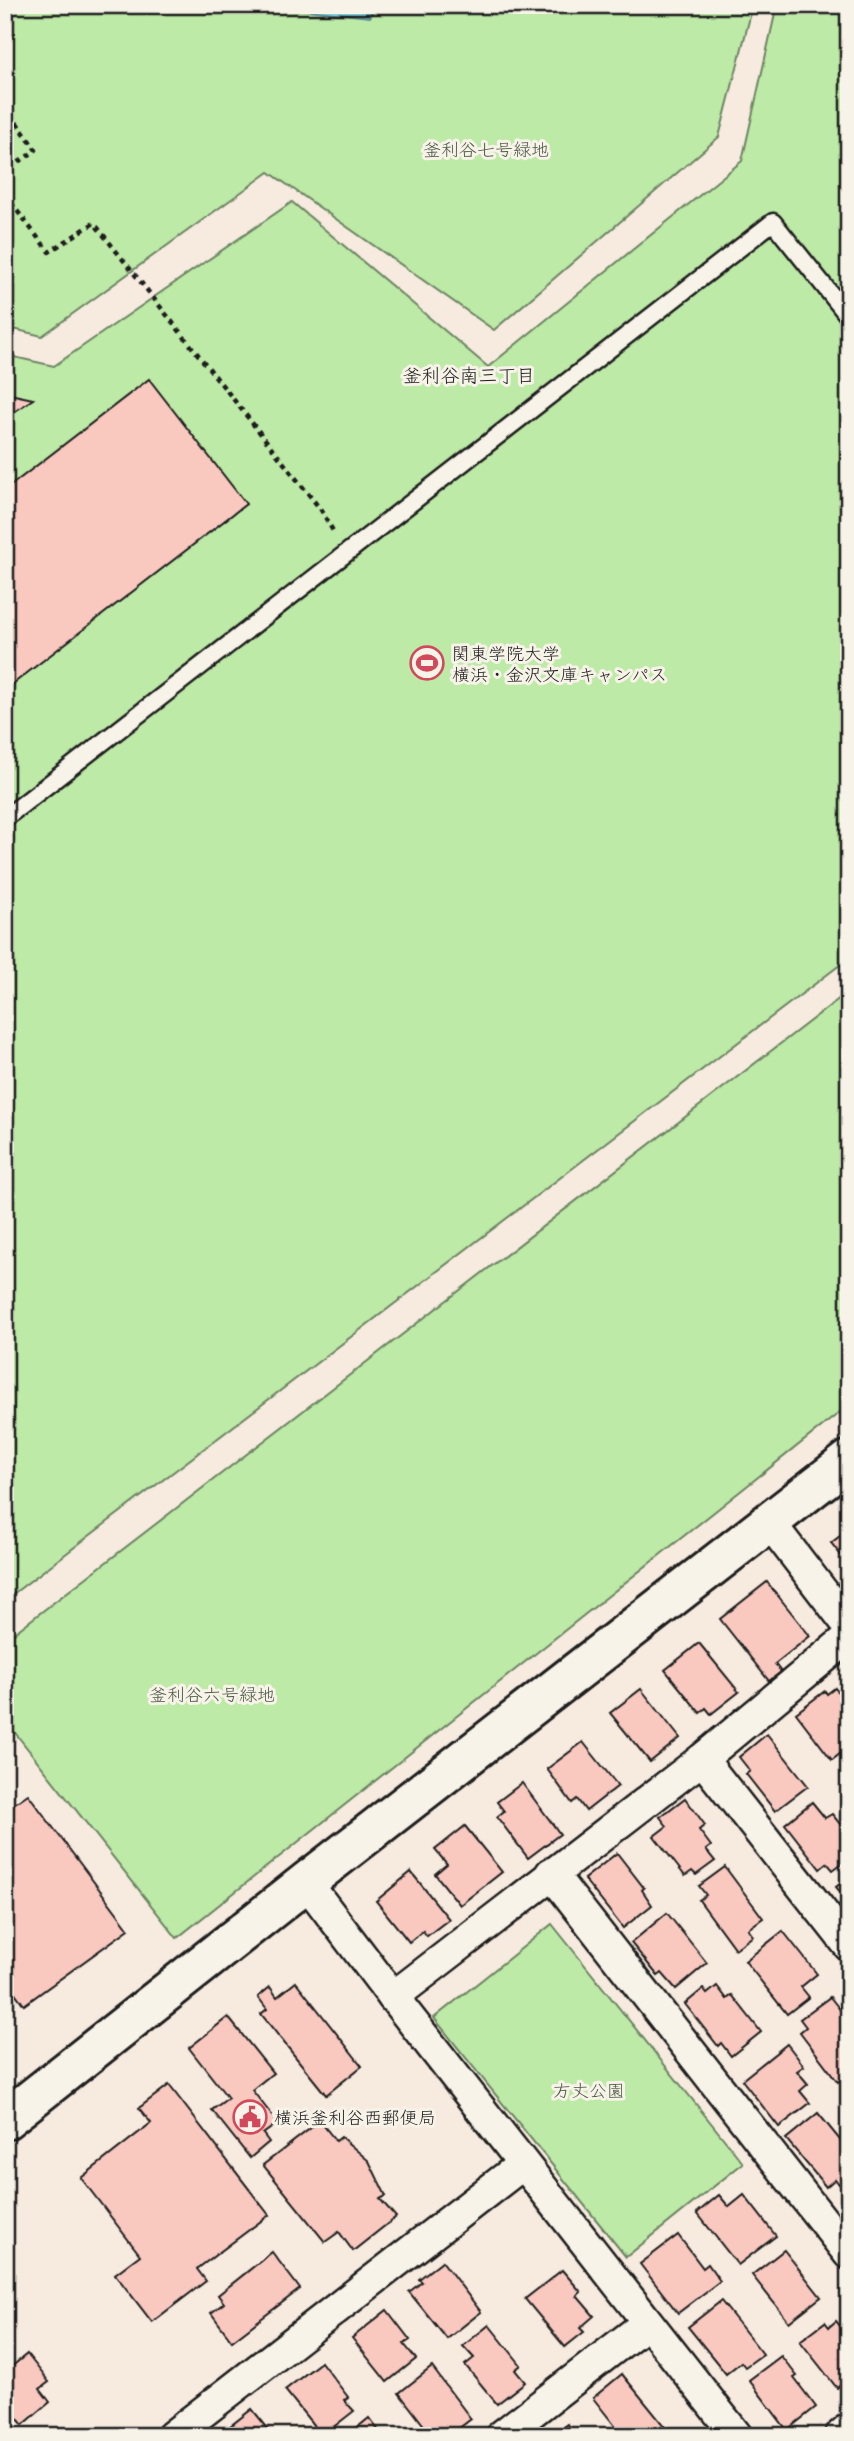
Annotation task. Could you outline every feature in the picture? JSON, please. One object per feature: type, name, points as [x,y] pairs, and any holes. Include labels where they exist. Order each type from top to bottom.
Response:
[{"type":"street","points":[[5,2120],[849,1460]]},
{"type":"street","points":[[770,1523],[849,1626]]},
{"type":"street","points":[[393,1997],[702,1759],[849,1637]]},
{"type":"street","points":[[702,1759],[849,1946]]},
{"type":"street","points":[[551,1874],[849,2254]]},
{"type":"street","points":[[306,1882],[737,2436]]},
{"type":"street","points":[[172,2436],[523,2164]]},
{"type":"street","points":[[501,2436],[647,2323]]},
{"type":"street","points":[[839,2436],[849,2428]]},
{"type":"lane","points":[[5,818],[773,222],[849,317]]},
{"type":"path","points":[[5,106],[36,150],[5,172]]},
{"type":"path","points":[[5,195],[49,252],[94,222],[321,510],[345,554]]},
{"type":"green space","name":"釜利谷七号緑地","points":[[5,5],[753,5],[719,137],[494,330],[269,172],[42,336],[5,327]]},
{"type":"green space","name":"関東学院大学 横浜・金沢文庫キャンパス","points":[[777,5],[849,5],[849,958],[5,1600],[5,355],[54,366],[292,202],[488,367],[742,161]]},
{"type":"green space","name":"釜利谷六号緑地","points":[[849,991],[849,1405],[177,1938],[5,1720],[5,1640]]},
{"type":"green space","name":"方丈公園","points":[[552,1924],[743,2163],[626,2257],[434,2018]]},
{"type":"water","points":[[261,5],[375,5],[370,17]]},
{"type":"building","points":[[149,379],[246,504],[5,690],[5,490]]},
{"type":"building","points":[[5,393],[33,399],[5,418]]},
{"type":"building","points":[[849,1529],[849,1565],[831,1543]]},
{"type":"building","points":[[767,1582],[810,1636],[775,1664],[781,1672],[769,1681],[720,1619]]},
{"type":"building","points":[[699,1643],[739,1692],[711,1714],[706,1708],[700,1713],[665,1670]]},
{"type":"building","points":[[835,1688],[849,1706],[849,1747],[832,1760],[796,1713],[825,1691],[827,1694]]},
{"type":"building","points":[[641,1689],[680,1738],[650,1762],[610,1713]]},
{"type":"building","points":[[767,1734],[808,1786],[775,1811],[746,1774],[750,1771],[739,1757]]},
{"type":"building","points":[[583,1742],[618,1786],[586,1811],[577,1799],[572,1803],[547,1769]]},
{"type":"building","points":[[522,1783],[560,1834],[528,1858],[497,1817],[504,1811],[497,1802]]},
{"type":"building","points":[[28,1794],[129,1929],[24,2005],[5,1979],[5,1810]]},
{"type":"building","points":[[685,1798],[705,1825],[699,1830],[711,1846],[706,1850],[715,1861],[696,1875],[692,1871],[685,1876],[654,1836],[667,1826],[660,1817]]},
{"type":"building","points":[[812,1802],[825,1818],[832,1814],[849,1835],[849,1858],[833,1870],[827,1863],[820,1869],[785,1824]]},
{"type":"building","points":[[465,1826],[502,1872],[460,1905],[435,1874],[447,1864],[435,1850]]},
{"type":"building","points":[[617,1853],[644,1888],[642,1890],[652,1905],[623,1928],[584,1879]]},
{"type":"building","points":[[725,1867],[763,1918],[748,1929],[753,1936],[735,1949],[699,1900],[706,1895],[699,1886]]},
{"type":"building","points":[[411,1872],[449,1919],[427,1936],[423,1931],[409,1942],[376,1901]]},
{"type":"building","points":[[849,1877],[849,1903],[836,1887]]},
{"type":"building","points":[[667,1913],[707,1963],[676,1989],[662,1973],[658,1976],[631,1943]]},
{"type":"building","points":[[783,1931],[817,1974],[801,1987],[809,1997],[787,2014],[745,1961]]},
{"type":"building","points":[[296,1982],[362,2066],[326,2095],[261,2014],[267,2009],[258,1997],[270,1987],[277,1997]]},
{"type":"building","points":[[717,1986],[727,1999],[732,1995],[761,2032],[731,2056],[721,2043],[718,2046],[685,2004],[703,1989],[707,1994]]},
{"type":"building","points":[[830,1997],[849,2021],[849,2074],[838,2082],[800,2032],[806,2027],[800,2019]]},
{"type":"building","points":[[228,2017],[273,2073],[252,2090],[278,2123],[263,2134],[269,2142],[250,2158],[212,2110],[228,2098],[189,2048]]},
{"type":"building","points":[[787,2044],[804,2066],[797,2071],[808,2084],[800,2091],[810,2103],[779,2127],[742,2080]]},
{"type":"building","points":[[169,2085],[269,2215],[197,2269],[206,2281],[152,2322],[115,2274],[140,2255],[81,2178],[151,2123],[139,2108]]},
{"type":"building","points":[[818,2113],[849,2151],[849,2176],[839,2184],[835,2179],[826,2187],[786,2139]]},
{"type":"building","points":[[320,2121],[336,2141],[341,2137],[369,2161],[386,2196],[380,2199],[396,2217],[353,2251],[339,2232],[325,2242],[263,2165]]},
{"type":"building","points":[[719,2195],[729,2207],[744,2195],[776,2236],[738,2265],[697,2213]]},
{"type":"building","points":[[678,2235],[703,2268],[708,2264],[720,2281],[678,2313],[640,2264]]},
{"type":"building","points":[[784,2250],[821,2297],[789,2322],[752,2275]]},
{"type":"building","points":[[272,2252],[300,2289],[232,2341],[211,2313],[224,2303],[218,2295]]},
{"type":"building","points":[[442,2261],[481,2312],[447,2339],[409,2292],[422,2282],[419,2279]]},
{"type":"building","points":[[562,2270],[581,2292],[577,2296],[594,2316],[580,2328],[584,2332],[565,2347],[525,2299]]},
{"type":"building","points":[[721,2301],[763,2354],[745,2367],[741,2362],[726,2374],[688,2327]]},
{"type":"building","points":[[387,2310],[410,2340],[404,2344],[416,2359],[387,2382],[352,2338]]},
{"type":"building","points":[[836,2321],[849,2336],[848,2388],[843,2383],[837,2388],[800,2341],[825,2322],[829,2327]]},
{"type":"building","points":[[489,2325],[521,2365],[515,2370],[525,2382],[497,2404],[465,2365],[474,2358],[463,2346]]},
{"type":"building","points":[[27,2354],[49,2382],[40,2389],[50,2402],[23,2425],[5,2404],[13,2398],[5,2389],[5,2372]]},
{"type":"building","points":[[781,2356],[816,2407],[787,2430],[749,2380]]},
{"type":"building","points":[[321,2362],[348,2397],[344,2400],[354,2411],[322,2436],[285,2390]]},
{"type":"building","points":[[432,2367],[471,2419],[449,2436],[432,2436],[399,2393]]},
{"type":"building","points":[[622,2374],[665,2427],[653,2436],[623,2436],[593,2398]]},
{"type":"building","points":[[252,2409],[274,2436],[228,2436],[224,2431]]},
{"type":"building","points":[[369,2418],[383,2436],[347,2436]]},
{"type":"building","points":[[568,2424],[577,2436],[553,2436]]},
{"type":"place","name":"関東学院大学 横浜・金沢文庫キャンパス","points":[[427,663]]},
{"type":"place","name":"横浜釜利谷西郵便局","points":[[250,2117]]},
{"type":"district","name":"釜利谷南三丁目","points":[[469,374]]}]
